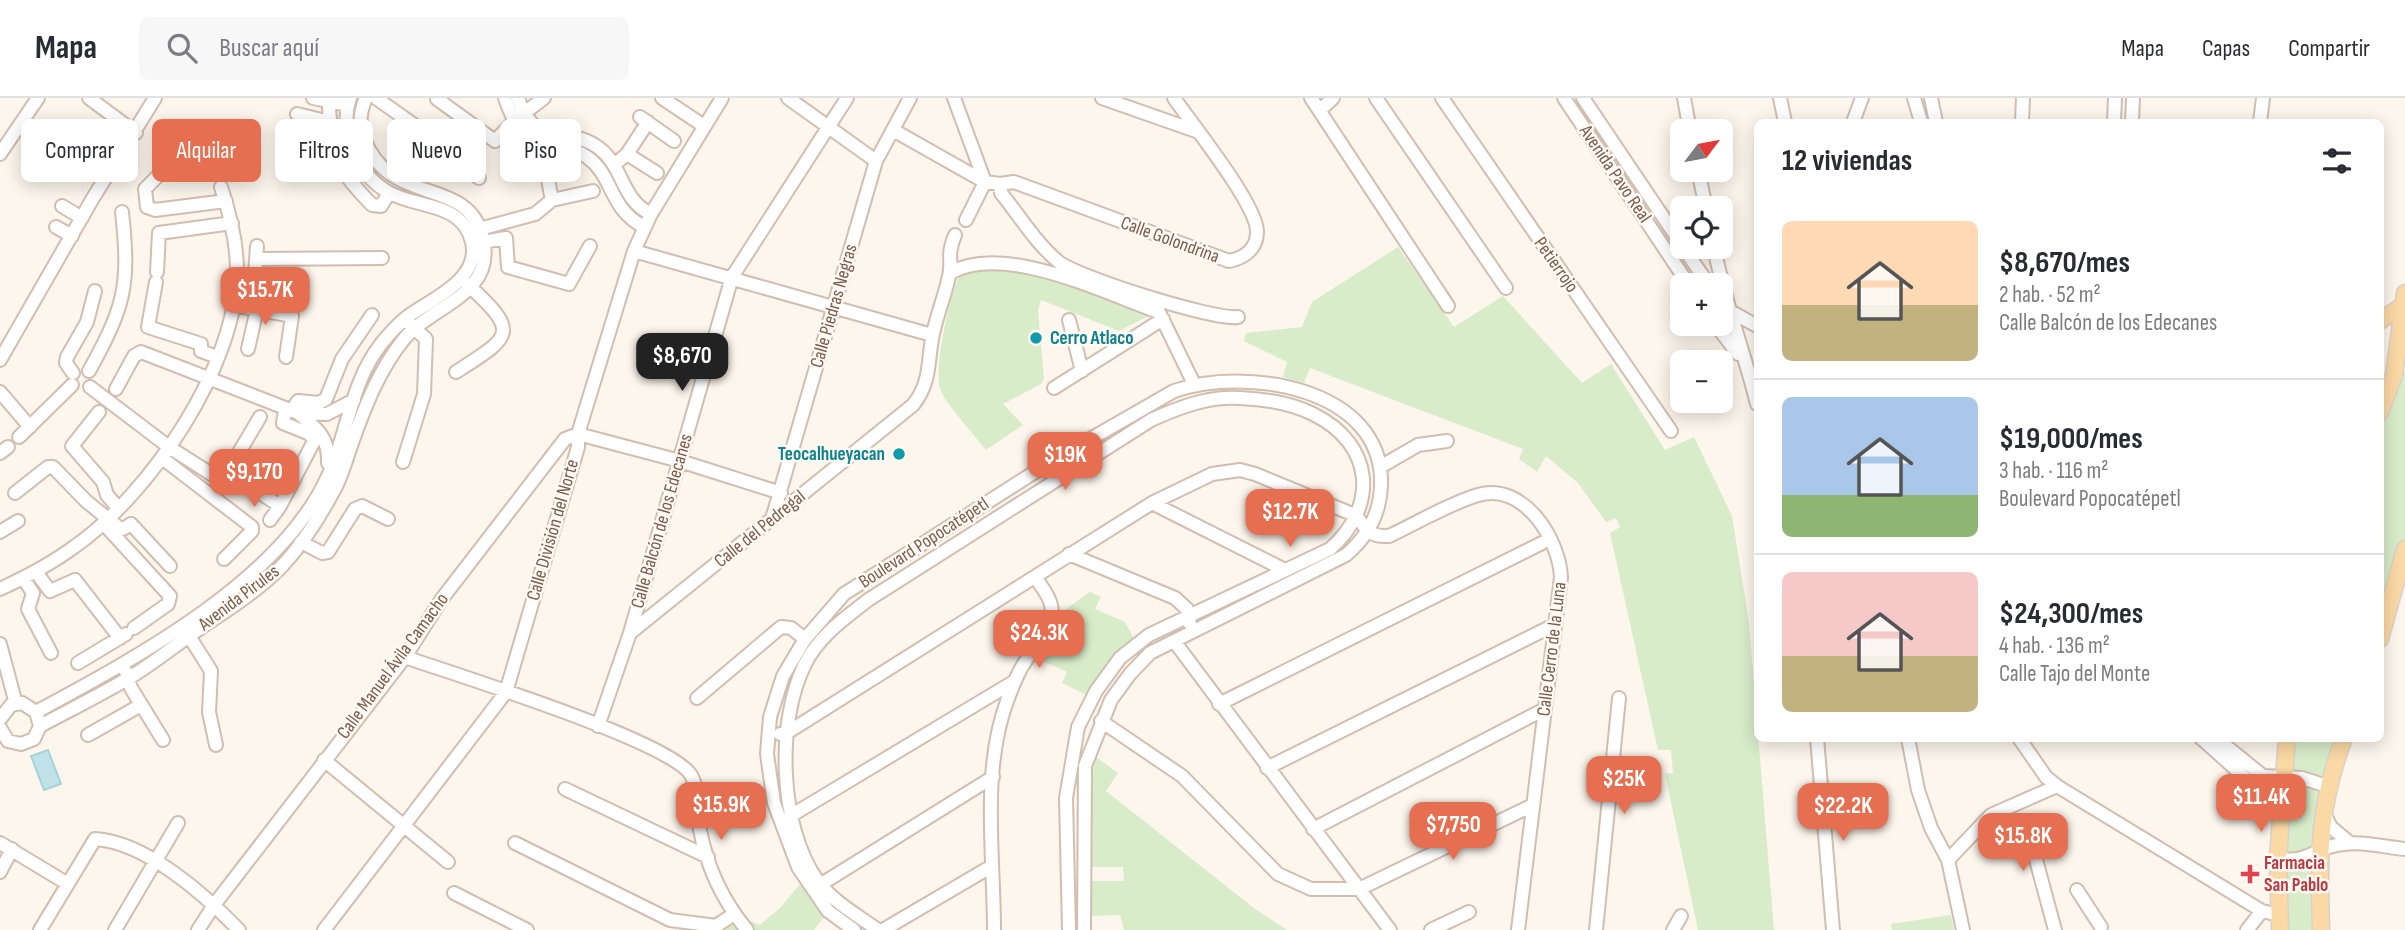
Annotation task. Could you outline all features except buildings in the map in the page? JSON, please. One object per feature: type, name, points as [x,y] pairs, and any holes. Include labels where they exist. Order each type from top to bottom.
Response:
[{"type":"main road","points":[[2384,318],[2404,301]]},
{"type":"main road","points":[[2384,401],[2393,375],[2404,301]]},
{"type":"main road","points":[[2384,625],[2405,549]]},
{"type":"main road","points":[[2280,922],[2278,858],[2287,742]]},
{"type":"main road","points":[[2321,930],[2318,853],[2327,786],[2343,742]]},
{"type":"street","points":[[0,154],[38,98]]},
{"type":"street","points":[[89,98],[117,119]]},
{"type":"street","points":[[138,129],[155,98]]},
{"type":"street","points":[[313,98],[349,102],[348,132],[354,153],[368,174],[389,193],[445,210],[477,234],[506,238],[508,267],[569,284],[590,246]]},
{"type":"street","points":[[366,98],[361,113],[363,135],[381,169],[403,184],[440,193],[460,204],[477,234],[483,268],[466,284]]},
{"type":"street","points":[[376,98],[406,119]]},
{"type":"street","points":[[505,98],[530,137],[545,146],[585,155],[596,163],[612,197],[630,220],[644,227]]},
{"type":"street","points":[[518,98],[519,117]]},
{"type":"street","points":[[437,99],[495,141],[519,117],[544,98]]},
{"type":"street","points":[[662,98],[704,126]]},
{"type":"street","name":"Calle División del Norte","points":[[324,930],[506,692],[578,447],[578,434],[634,251],[651,214],[722,98]]},
{"type":"street","points":[[788,98],[876,161]]},
{"type":"street","name":"Calle Balcón de los Edecanes","points":[[598,726],[630,633],[732,277],[846,98]]},
{"type":"street","name":"Calle Piedras Negras","points":[[772,519],[876,161],[910,98]]},
{"type":"street","points":[[954,98],[985,181],[966,220]]},
{"type":"street","points":[[1102,98],[1196,131]]},
{"type":"street","name":"Calle Golondrina","points":[[893,130],[985,181],[1000,184],[1014,182],[1229,261],[1238,259],[1252,248],[1257,231],[1255,219],[1174,98]]},
{"type":"street","points":[[1311,98],[1448,306]]},
{"type":"street","points":[[1320,110],[1333,98]]},
{"type":"street","points":[[1376,98],[1506,288]]},
{"type":"street","name":"Petierrojo","points":[[1441,98],[1671,431]]},
{"type":"street","name":"Avenida Pavo Real","points":[[1564,98],[1681,273]]},
{"type":"street","name":"Avenida Pavo Real","points":[[1583,98],[1670,227]]},
{"type":"street","points":[[1684,98],[1688,119]]},
{"type":"street","points":[[1780,98],[1784,119]]},
{"type":"street","points":[[1854,119],[1862,98]]},
{"type":"street","points":[[2022,119],[2023,98]]},
{"type":"street","points":[[2114,119],[2115,98]]},
{"type":"street","points":[[2132,119],[2133,98]]},
{"type":"street","points":[[2260,119],[2263,98]]},
{"type":"street","points":[[1920,119],[1915,100],[1931,103]]},
{"type":"street","points":[[329,108],[330,119]]},
{"type":"street","points":[[297,114],[318,119]]},
{"type":"street","points":[[519,117],[548,134],[577,137],[592,143],[614,165],[625,190],[638,208],[651,214]]},
{"type":"street","points":[[614,165],[627,154],[644,120],[674,141]]},
{"type":"street","points":[[627,154],[657,173]]},
{"type":"street","points":[[0,360],[105,182]]},
{"type":"street","points":[[153,182],[145,190],[147,207],[155,210],[226,201]]},
{"type":"street","points":[[351,182],[377,207],[385,201],[389,193]]},
{"type":"street","points":[[548,182],[552,200]]},
{"type":"street","points":[[1000,184],[1001,193],[1061,263],[1153,298],[1224,318],[1238,317]]},
{"type":"street","points":[[0,589],[37,572],[77,546],[118,508],[162,458],[194,410],[217,357],[235,290],[232,223],[221,187]]},
{"type":"street","points":[[612,197],[625,190]]},
{"type":"street","points":[[477,234],[538,212],[552,200],[593,191]]},
{"type":"street","points":[[62,206],[82,218]]},
{"type":"street","points":[[89,371],[116,322],[124,291],[127,256],[122,212]]},
{"type":"street","points":[[217,357],[201,351],[201,344],[148,327],[156,277],[159,233],[232,223]]},
{"type":"street","points":[[56,227],[72,236]]},
{"type":"street","points":[[466,284],[477,234]]},
{"type":"street","name":"Calle del Pedregal","points":[[630,633],[914,405],[924,391],[930,373],[932,335],[950,273],[948,253],[956,235]]},
{"type":"street","points":[[634,251],[932,335]]},
{"type":"street","points":[[235,290],[252,290],[256,252],[382,258]]},
{"type":"street","points":[[1717,259],[1734,316],[1737,341],[1750,357],[1754,384]]},
{"type":"street","points":[[950,273],[973,264],[1013,263],[1161,315]]},
{"type":"street","points":[[456,372],[497,346],[503,333],[502,322],[466,284]]},
{"type":"street","name":"Avenida Pirules","points":[[36,712],[122,666],[247,577],[284,542],[328,477],[371,357],[405,319],[466,284]]},
{"type":"street","name":"Avenida Pirules","points":[[1,733],[14,744],[22,744],[34,738],[40,726],[130,678],[247,596],[282,566],[338,485],[376,383],[394,354],[415,328],[466,284]]},
{"type":"street","points":[[19,437],[30,427],[73,379],[81,369],[89,371],[93,379],[90,387],[83,391],[73,379],[66,363],[87,322],[95,291]]},
{"type":"street","points":[[1153,298],[1194,384]]},
{"type":"street","points":[[233,304],[292,316],[286,357]]},
{"type":"street","points":[[248,349],[257,309]]},
{"type":"street","points":[[270,520],[314,442],[310,434],[283,423],[299,401],[319,403],[326,399],[342,359],[372,315]]},
{"type":"street","points":[[1054,388],[1161,315]]},
{"type":"street","points":[[1734,316],[1754,325]]},
{"type":"street","points":[[403,462],[424,394],[426,339],[405,319]]},
{"type":"street","points":[[1069,320],[1082,370]]},
{"type":"street","points":[[1724,336],[1737,354],[1750,357]]},
{"type":"street","points":[[116,389],[134,356],[141,352],[210,377],[291,411],[324,436],[328,446],[328,477]]},
{"type":"street","name":"Boulevard Popocatépetl","points":[[881,930],[817,887],[798,867],[774,803],[767,754],[770,717],[783,676],[805,639],[844,594],[1145,405],[1194,384],[1228,380],[1268,383],[1318,396],[1355,422],[1371,443],[1380,467],[1380,495],[1367,532],[1346,555],[1152,652],[1130,674],[1101,721],[1085,766],[1084,930]]},
{"type":"street","points":[[1209,382],[1213,393],[1210,399]]},
{"type":"street","points":[[90,387],[169,447],[222,481],[260,417]]},
{"type":"street","points":[[0,392],[30,427]]},
{"type":"street","name":"Boulevard Popocatépetl","points":[[854,930],[828,911],[798,838],[787,788],[785,734],[805,664],[825,635],[868,600],[1151,420],[1184,405],[1210,399],[1238,397],[1280,402],[1312,413],[1330,424],[1353,449],[1363,471],[1363,499],[1357,516],[1346,535],[1330,549],[1143,640],[1120,658],[1096,691],[1078,727],[1066,798],[1069,930]]},
{"type":"street","points":[[291,411],[327,414],[354,400]]},
{"type":"street","points":[[1145,405],[1151,420]]},
{"type":"street","points":[[99,412],[72,446],[103,482],[107,495],[118,508]]},
{"type":"street","points":[[578,434],[680,461],[781,493]]},
{"type":"street","name":"Calle Manuel Ávila Camacho","points":[[198,930],[214,905],[404,657],[441,600],[565,439],[578,434]]},
{"type":"street","points":[[1380,467],[1418,445],[1447,441]]},
{"type":"street","points":[[162,458],[252,527],[252,531],[225,559]]},
{"type":"street","points":[[15,493],[51,466],[105,520],[171,600],[127,633],[78,663]]},
{"type":"street","points":[[769,733],[785,734],[1069,554],[1152,503],[1199,478],[1240,470],[1357,516],[1367,532]]},
{"type":"street","points":[[247,484],[280,506]]},
{"type":"street","name":"Calle Cerro de la Luna","points":[[1367,532],[1376,537],[1389,536],[1479,495],[1493,493],[1509,496],[1523,505],[1544,526],[1550,539],[1561,577],[1518,930]]},
{"type":"street","points":[[1152,503],[1285,570]]},
{"type":"street","points":[[301,542],[322,553],[328,552],[358,507],[362,506],[388,519]]},
{"type":"street","points":[[105,520],[124,529],[131,524],[170,566]]},
{"type":"street","points":[[0,531],[18,521]]},
{"type":"street","points":[[1219,704],[1550,539]]},
{"type":"street","points":[[1069,554],[1175,598],[1187,609],[1192,631]]},
{"type":"street","points":[[37,572],[50,591],[75,580],[127,633]]},
{"type":"street","points":[[994,930],[993,777],[1006,702],[1023,664],[1048,626],[1052,614],[1051,604],[1035,577]]},
{"type":"street","points":[[23,578],[33,593],[27,609],[51,653]]},
{"type":"street","points":[[1267,768],[1554,625]]},
{"type":"street","points":[[697,698],[781,627],[791,628],[805,639]]},
{"type":"street","points":[[189,636],[211,671],[209,712],[216,745]]},
{"type":"street","points":[[1143,640],[1152,652]]},
{"type":"street","points":[[1174,641],[1390,930]]},
{"type":"street","points":[[0,644],[5,680],[16,704]]},
{"type":"street","points":[[404,657],[598,726],[676,760],[693,777],[708,857],[717,885],[747,930]]},
{"type":"street","points":[[122,666],[130,678],[131,688],[163,740]]},
{"type":"street","points":[[792,815],[1016,681]]},
{"type":"street","points":[[1596,930],[1619,698]]},
{"type":"street","points":[[0,719],[6,709],[16,704],[27,705],[36,712],[40,726]]},
{"type":"street","points":[[88,735],[141,705]]},
{"type":"street","points":[[1314,829],[1545,709]]},
{"type":"street","points":[[1101,721],[1182,776],[1278,874],[1311,889],[1359,889],[1533,805]]},
{"type":"street","points":[[1817,742],[1833,930]]},
{"type":"street","points":[[1909,742],[1918,790],[1931,828],[1948,860],[1963,930]]},
{"type":"street","points":[[2022,742],[2046,778],[2057,786],[2280,922]]},
{"type":"street","points":[[2205,742],[2280,809]]},
{"type":"street","points":[[2221,742],[2263,776],[2284,776],[2327,786]]},
{"type":"street","points":[[324,760],[448,862]]},
{"type":"street","points":[[817,887],[993,777]]},
{"type":"street","points":[[1948,860],[1991,815],[2057,786]]},
{"type":"street","points":[[565,789],[708,857]]},
{"type":"street","points":[[2323,812],[2331,827],[2350,843]]},
{"type":"street","points":[[1991,815],[2035,856],[2055,930]]},
{"type":"street","points":[[115,930],[178,823]]},
{"type":"street","points":[[40,930],[95,839],[157,861],[214,905],[239,930]]},
{"type":"street","points":[[515,843],[670,920],[716,926],[734,914]]},
{"type":"street","points":[[2278,858],[2296,860],[2333,845],[2350,843],[2405,849]]},
{"type":"street","points":[[0,872],[6,846],[68,884]]},
{"type":"street","points":[[881,930],[992,866]]},
{"type":"street","points":[[2077,890],[2105,929]]},
{"type":"street","points":[[454,893],[527,930]]},
{"type":"street","points":[[2247,930],[2262,911]]},
{"type":"street","points":[[1431,930],[1469,912]]},
{"type":"street","points":[[1673,930],[1681,916]]},
{"type":"green space","points":[[1398,247],[1454,327],[1503,296],[1582,383],[1611,364],[1665,450],[1694,437],[1732,516],[1749,623],[1754,684],[1754,742],[1759,742],[1774,930],[1698,930],[1665,774],[1673,773],[1671,750],[1658,750],[1610,533],[1620,527],[1616,518],[1606,522],[1578,483],[1546,456],[1537,472],[1519,459],[1523,449],[1310,368],[1304,383],[1283,377],[1287,362],[1244,341],[1246,333],[1302,327],[1312,302]]},
{"type":"green space","points":[[998,268],[1037,270],[1154,313],[1119,331],[1041,300],[1038,310],[1044,378],[1041,384],[1003,404],[1023,425],[986,450],[943,395],[938,379],[948,311],[961,271]]},
{"type":"green space","points":[[2405,371],[2405,542],[2384,617],[2384,380]]},
{"type":"green space","points":[[1090,592],[1101,597],[1095,609],[1125,622],[1140,650],[1109,679],[1097,700],[1062,683],[1067,672],[1039,659],[1062,624],[1066,609]]},
{"type":"green space","points":[[2287,742],[2340,742],[2324,786],[2320,930],[2282,930]]},
{"type":"green space","points":[[1096,757],[1118,773],[1106,791],[1255,909],[1287,930],[1124,930],[1120,915],[1090,916],[1090,881],[1124,881],[1123,867],[1092,867],[1087,798]]},
{"type":"green space","points":[[805,878],[828,911],[814,930],[679,930],[684,922],[716,926],[734,914],[760,925],[781,907]]},
{"type":"green space","points":[[1951,915],[1954,930],[1892,930],[1891,924]]},
{"type":"water","points":[[48,750],[61,784],[44,790],[31,756]]},
{"type":"place","name":"Cerro Atlaco","points":[[1036,338]]},
{"type":"place","name":"Teocalhueyacan","points":[[899,454]]},
{"type":"place","name":"Farmacia San Pablo","points":[[2250,874]]}]
